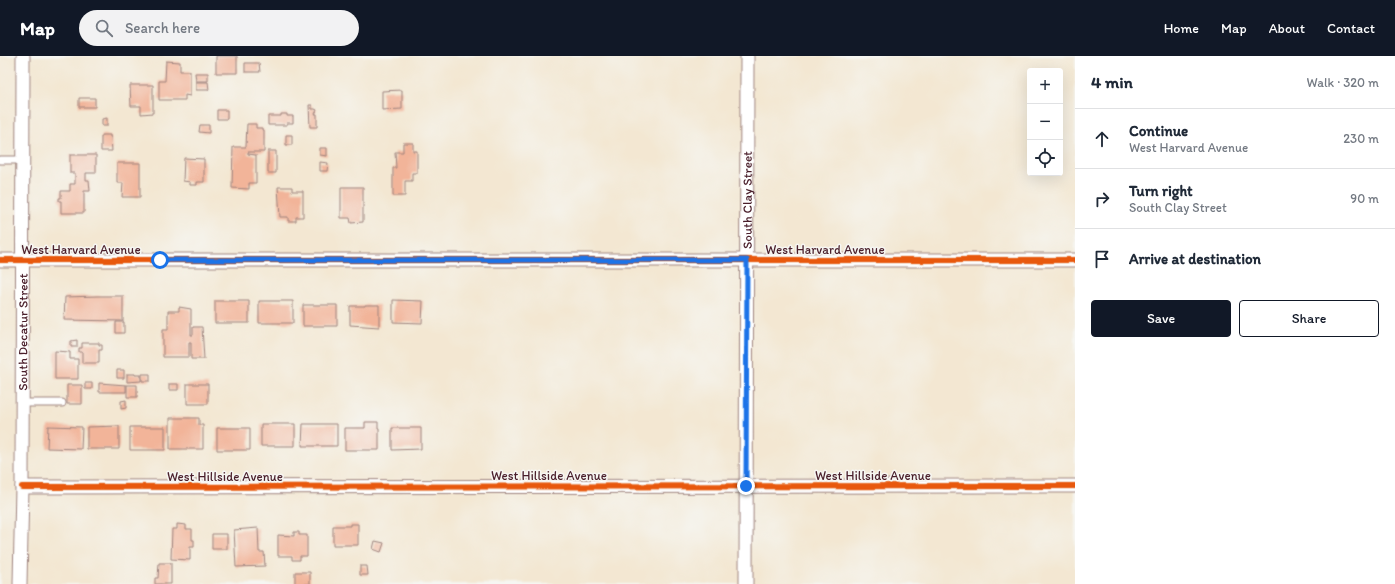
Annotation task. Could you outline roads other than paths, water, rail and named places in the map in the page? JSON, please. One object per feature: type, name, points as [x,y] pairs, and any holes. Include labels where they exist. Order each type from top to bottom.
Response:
[{"type":"street","name":"South Decatur Street","points":[[20,584],[23,403],[23,56]]},
{"type":"street","name":"South Clay Street","points":[[746,584],[747,56]]},
{"type":"street","name":"West Harvard Avenue","points":[[0,260],[1075,260]]},
{"type":"street","name":"West Hillside Avenue","points":[[22,487],[1075,486]]},
{"type":"lane","points":[[0,160],[23,160]]},
{"type":"lane","points":[[23,403],[62,403]]}]
